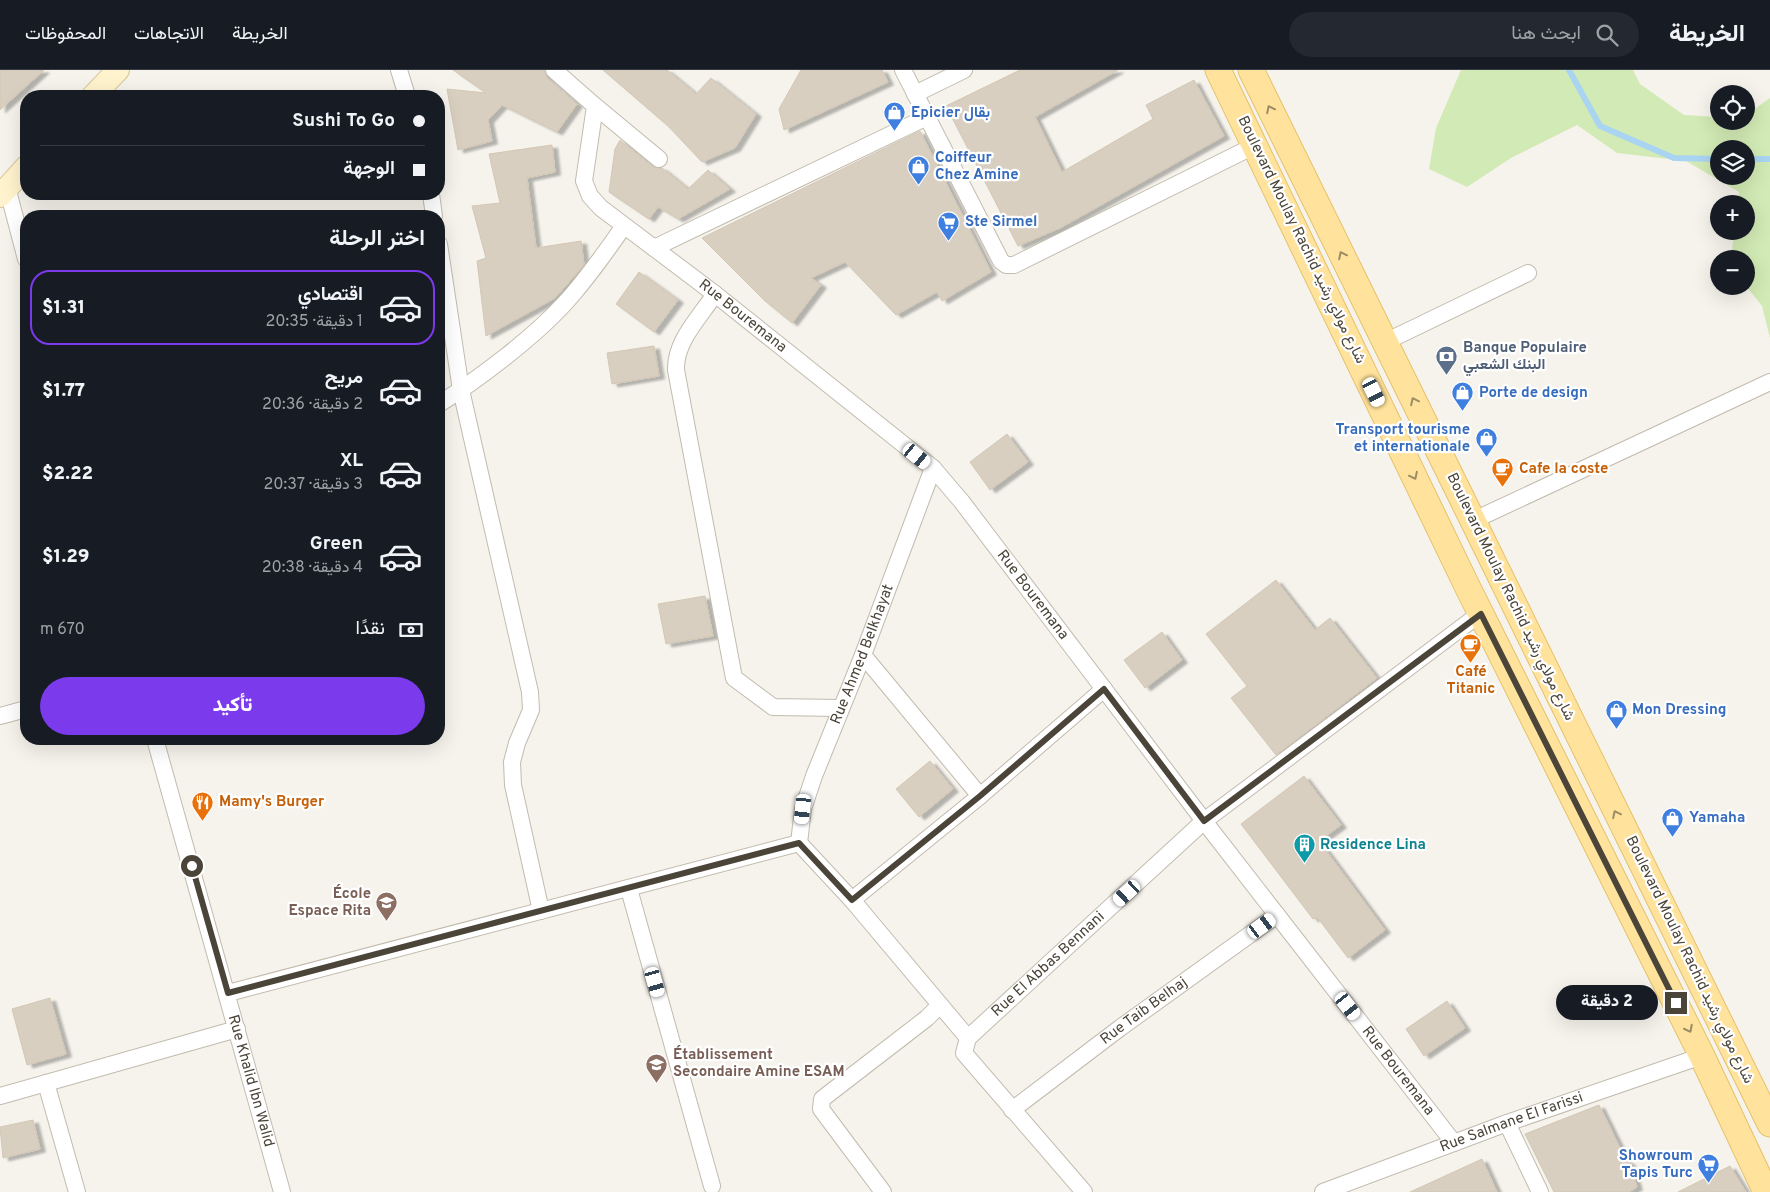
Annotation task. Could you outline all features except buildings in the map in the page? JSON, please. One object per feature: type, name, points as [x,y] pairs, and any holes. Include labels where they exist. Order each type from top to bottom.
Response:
[{"type":"main road","name":"Boulevard Moulay Rachid شارع مولاي رشيد","points":[[1218,70],[1256,145],[1481,614],[1702,1056],[1766,1192]]},
{"type":"main road","name":"Boulevard Moulay Rachid شارع مولاي رشيد","points":[[1251,70],[1770,1124]]},
{"type":"street","points":[[99,90],[118,70]]},
{"type":"street","points":[[398,70],[404,90]]},
{"type":"street","points":[[554,70],[659,159]]},
{"type":"street","points":[[903,70],[1001,261],[1006,265],[1014,265],[1256,145]]},
{"type":"street","points":[[915,94],[964,70]]},
{"type":"street","name":"Rue Bouremana","points":[[595,106],[584,181],[590,196],[624,226],[715,294],[933,468],[962,502],[1204,821],[1454,1143]]},
{"type":"street","points":[[654,248],[927,117]]},
{"type":"street","points":[[20,175],[4,192],[20,241]]},
{"type":"street","points":[[445,400],[461,390],[564,305],[585,281],[624,226]]},
{"type":"street","points":[[1385,342],[1528,273]]},
{"type":"street","points":[[445,284],[461,390],[530,692],[531,710],[517,743],[512,762],[513,785],[541,911]]},
{"type":"street","points":[[715,294],[681,344],[675,357],[734,678],[772,707],[840,708]]},
{"type":"street","points":[[1472,521],[1770,382]]},
{"type":"street","name":"Rue Ahmed Belkhayat","points":[[799,843],[803,809],[933,468]]},
{"type":"street","name":"Rue El Abbas Bennani","points":[[968,1038],[1204,821],[1481,614]]},
{"type":"street","points":[[863,655],[980,796]]},
{"type":"street","points":[[852,900],[980,796],[1104,689]]},
{"type":"street","points":[[0,716],[20,711]]},
{"type":"street","name":"Rue Khalid Ibn Walid","points":[[157,745],[228,993],[282,1192]]},
{"type":"street","points":[[228,993],[799,843],[852,900],[968,1038],[964,1053],[1084,1192]]},
{"type":"street","points":[[629,889],[712,1186]]},
{"type":"street","name":"Rue Taib Belhaj","points":[[1012,1110],[1120,1028],[1277,914]]},
{"type":"street","points":[[883,1192],[821,1109],[822,1098],[927,1018],[940,1005]]},
{"type":"street","points":[[0,1096],[238,1029]]},
{"type":"street","name":"Rue Salmane El Farissi","points":[[1324,1192],[1507,1123],[1702,1056]]},
{"type":"street","points":[[46,1083],[77,1192]]},
{"type":"street","points":[[1507,1123],[1540,1192]]},
{"type":"green space","points":[[1461,70],[1633,70],[1640,84],[1684,115],[1710,116],[1710,130],[1755,130],[1755,109],[1770,98],[1770,338],[1762,306],[1753,295],[1755,295],[1755,250],[1732,250],[1733,240],[1755,240],[1755,195],[1738,195],[1739,192],[1727,185],[1755,185],[1755,140],[1710,140],[1710,175],[1686,161],[1617,153],[1577,125],[1511,158],[1467,187],[1429,169],[1436,128]]},
{"type":"waterway","points":[[1569,70],[1600,126],[1674,158],[1710,159]]},
{"type":"waterway","points":[[1755,159],[1770,159]]},
{"type":"place","name":"Epicier بقال","points":[[895,132]]},
{"type":"place","name":"Coiffeur Chez Amine","points":[[919,186]]},
{"type":"place","name":"Ste Sirmel","points":[[949,241]]},
{"type":"place","name":"Banque Populaire البنك الشعبي","points":[[1447,376]]},
{"type":"place","name":"Porte de design","points":[[1463,412]]},
{"type":"place","name":"Transport tourisme et internationale","points":[[1486,458]]},
{"type":"place","name":"Cafe la coste","points":[[1503,488]]},
{"type":"place","name":"Café Titanic","points":[[1471,663]]},
{"type":"place","name":"Mon Dressing","points":[[1616,729]]},
{"type":"place","name":"Mamy's Burger","points":[[203,821]]},
{"type":"place","name":"Yamaha","points":[[1673,837]]},
{"type":"place","name":"Residence Lina","points":[[1304,864]]},
{"type":"place","name":"École Espace Rita","points":[[387,922]]},
{"type":"place","name":"Établissement Secondaire Amine ESAM","points":[[657,1083]]},
{"type":"place","name":"Showroum Tapis Turc","points":[[1709,1184]]},
{"type":"route","points":[[192,866],[228,993],[799,843],[852,900],[980,796],[1104,689],[1204,821],[1481,614],[1676,1003]]}]
